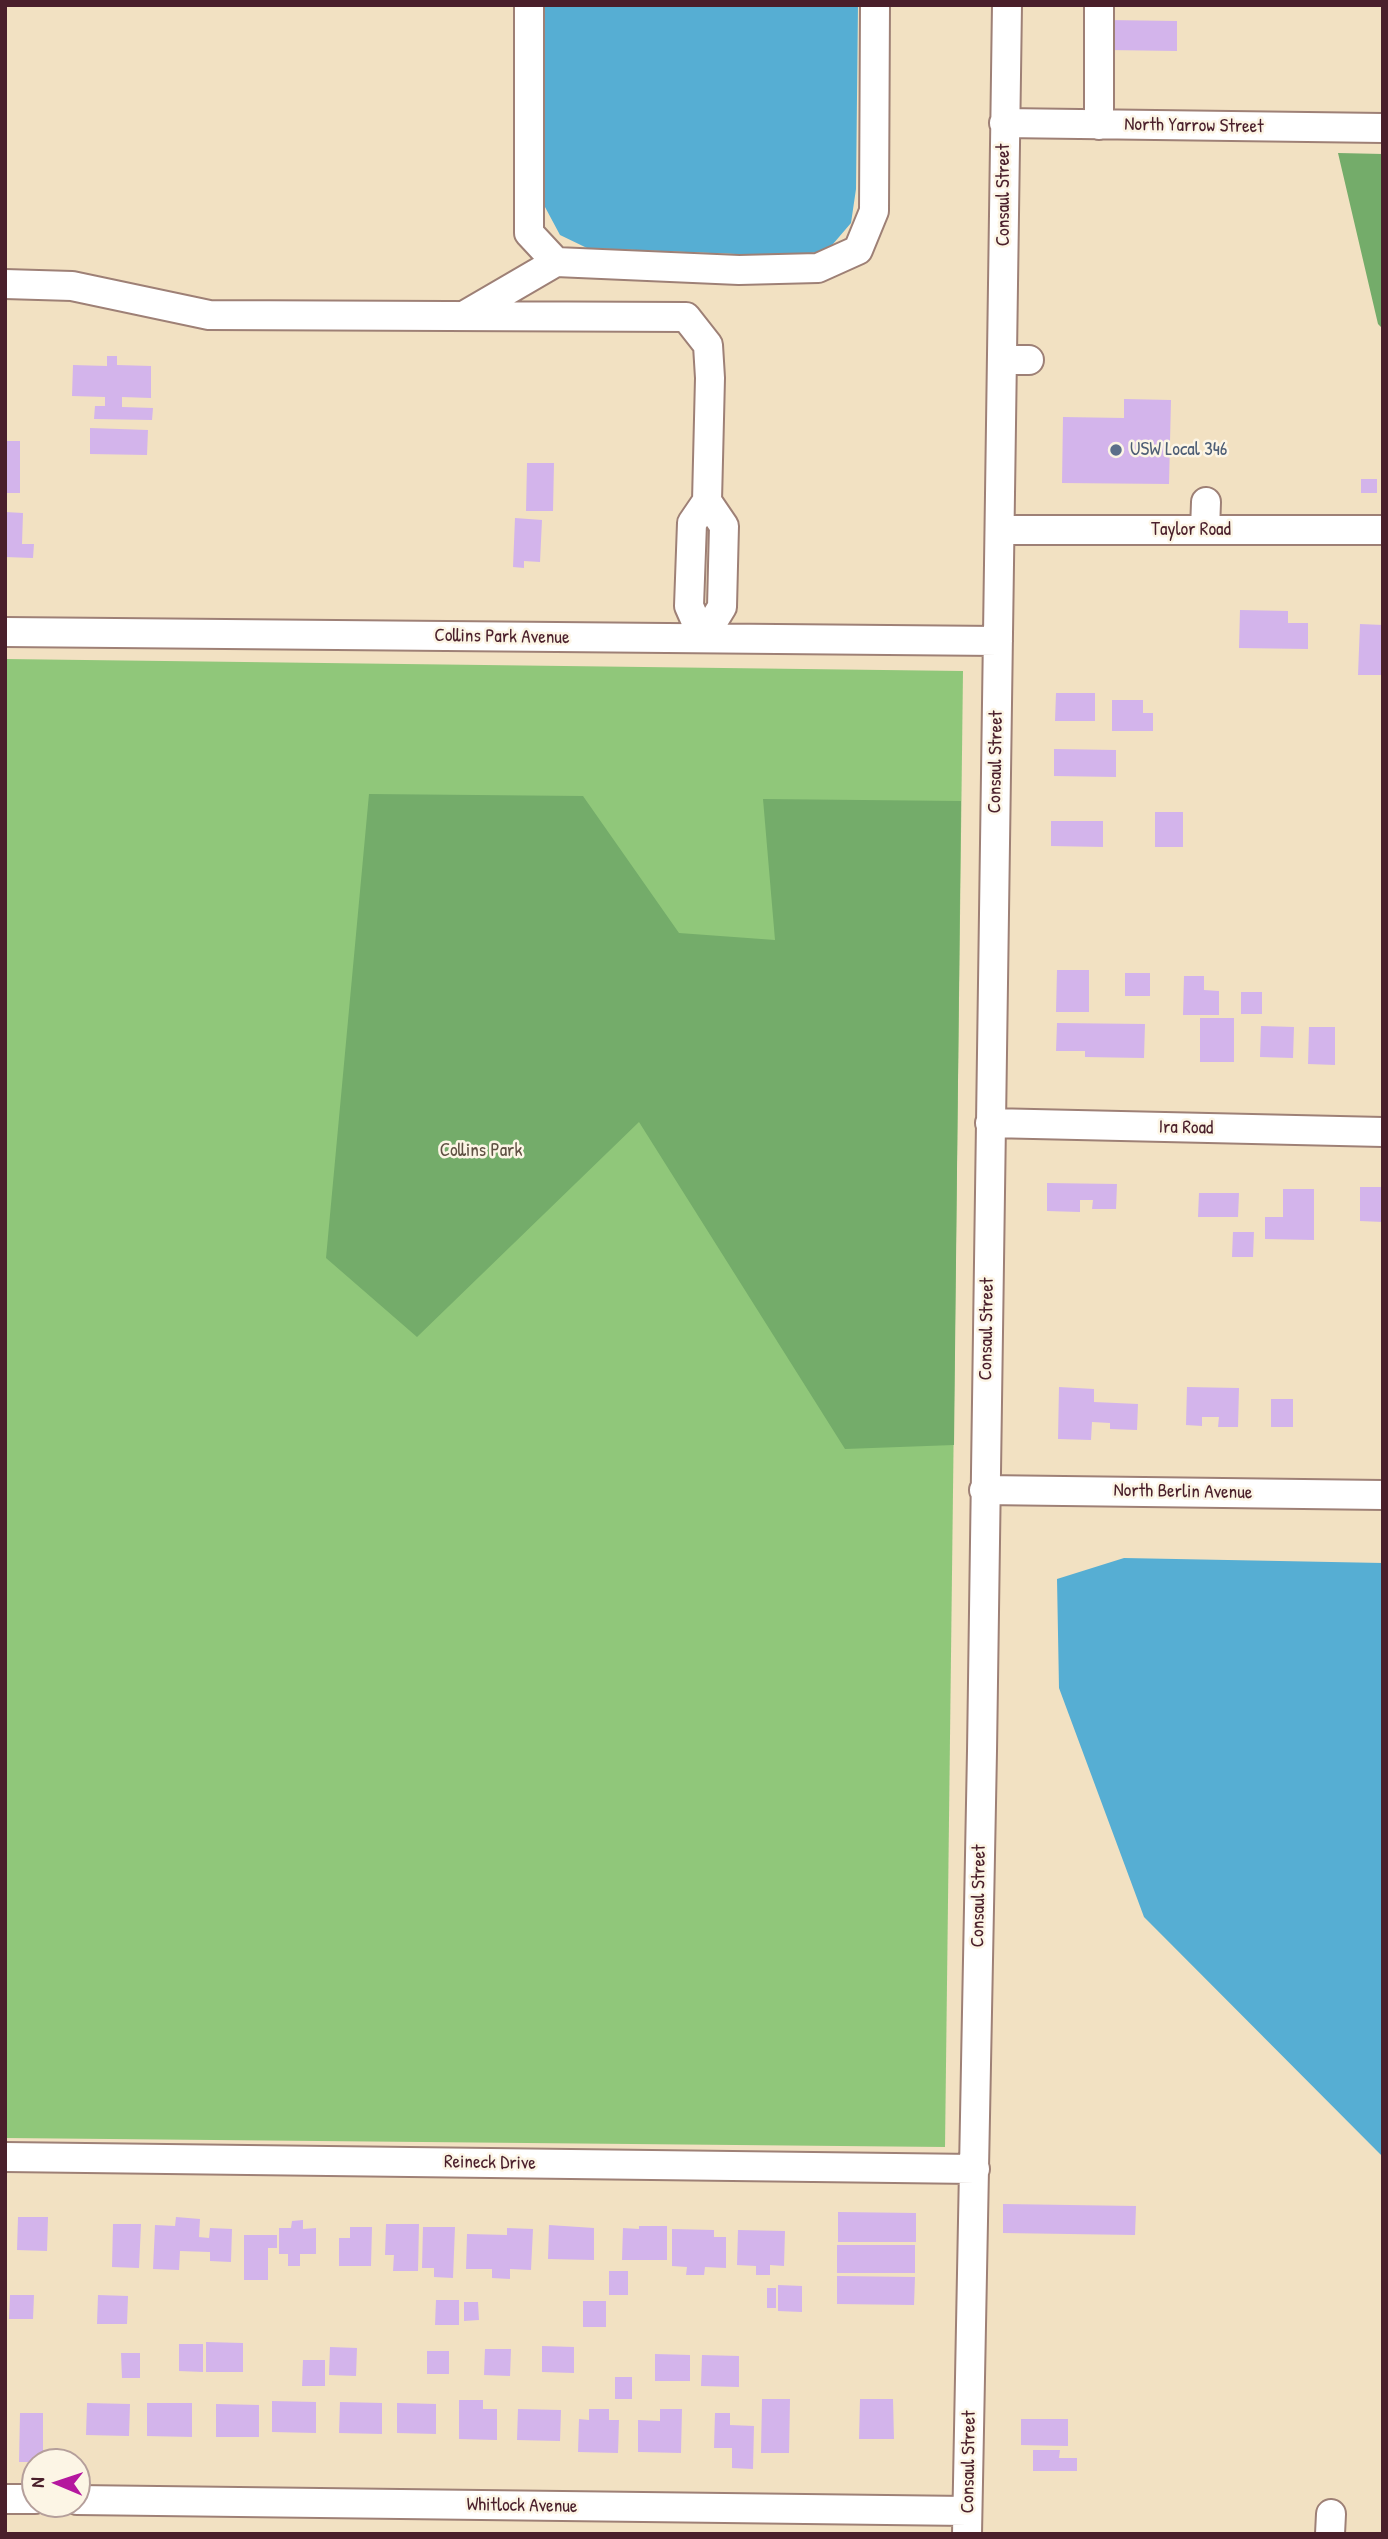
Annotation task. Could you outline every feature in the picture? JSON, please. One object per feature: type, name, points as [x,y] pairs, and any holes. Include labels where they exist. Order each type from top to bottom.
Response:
[{"type":"street","points":[[529,5],[529,233],[556,262]]},
{"type":"street","points":[[463,316],[556,262],[739,270],[818,268],[858,250],[874,211],[876,5]]},
{"type":"street","name":"Consaul Street","points":[[967,2522],[975,2169],[1000,530],[1016,360],[1004,123],[1007,5]]},
{"type":"street","points":[[1099,5],[1099,125]]},
{"type":"street","name":"North Yarrow Street","points":[[1004,123],[1383,128]]},
{"type":"street","points":[[5,284],[72,286],[209,316],[686,317],[708,345],[707,501],[692,523],[689,606],[703,638]]},
{"type":"street","points":[[1205,530],[1206,502]]},
{"type":"street","name":"Taylor Road","points":[[1000,530],[1383,530]]},
{"type":"street","name":"Collins Park Avenue","points":[[5,632],[998,641]]},
{"type":"street","name":"Ira Road","points":[[990,1123],[1383,1132]]},
{"type":"street","name":"North Berlin Avenue","points":[[984,1490],[1383,1495]]},
{"type":"street","name":"Reineck Drive","points":[[5,2157],[975,2169]]},
{"type":"street","name":"Whitlock Avenue","points":[[91,2500],[815,2522],[967,2522]]},
{"type":"green space","points":[[1338,153],[1383,154],[1383,329],[1378,324]]},
{"type":"green space","name":"Collins Park","points":[[5,659],[963,671],[945,2147],[5,2138]]},
{"type":"green space","points":[[369,794],[583,796],[679,933],[775,940],[763,799],[961,801],[954,1445],[845,1449],[639,1122],[417,1337],[326,1258]]},
{"type":"water","points":[[540,5],[858,5],[856,189],[851,223],[827,251],[785,256],[587,248],[560,235],[545,207],[537,172]]},
{"type":"water","points":[[1124,1558],[1383,1563],[1383,2157],[1144,1917],[1059,1688],[1057,1579]]},
{"type":"building","points":[[1107,20],[1177,21],[1177,51],[1107,50]]},
{"type":"building","points":[[107,356],[117,356],[117,365],[151,366],[151,398],[122,397],[122,407],[153,408],[152,420],[94,419],[95,406],[105,406],[105,397],[72,396],[73,365],[107,366]]},
{"type":"building","name":"USW Local 346","points":[[1124,399],[1171,400],[1169,484],[1062,483],[1063,417],[1124,418]]},
{"type":"building","points":[[90,428],[148,430],[147,455],[90,454]]},
{"type":"building","points":[[5,441],[20,441],[20,493],[5,493]]},
{"type":"building","points":[[527,463],[554,463],[553,511],[526,511]]},
{"type":"building","points":[[1361,479],[1377,479],[1377,493],[1361,493]]},
{"type":"building","points":[[5,512],[23,513],[22,544],[34,544],[33,558],[5,557]]},
{"type":"building","points":[[515,518],[542,520],[540,562],[524,561],[524,568],[513,567]]},
{"type":"building","points":[[1240,610],[1288,611],[1288,623],[1308,623],[1308,649],[1239,648]]},
{"type":"building","points":[[1360,624],[1383,625],[1383,675],[1358,675]]},
{"type":"building","points":[[1056,693],[1095,693],[1095,721],[1055,721]]},
{"type":"building","points":[[1112,700],[1143,700],[1143,713],[1153,713],[1153,731],[1112,731]]},
{"type":"building","points":[[1054,749],[1116,750],[1116,777],[1054,776]]},
{"type":"building","points":[[1155,812],[1183,812],[1183,847],[1155,847]]},
{"type":"building","points":[[1051,821],[1103,821],[1103,847],[1051,846]]},
{"type":"building","points":[[1057,970],[1089,970],[1089,1012],[1056,1012]]},
{"type":"building","points":[[1125,973],[1150,973],[1150,996],[1125,996]]},
{"type":"building","points":[[1184,976],[1204,976],[1204,990],[1219,991],[1219,1015],[1183,1015]]},
{"type":"building","points":[[1241,992],[1262,992],[1262,1014],[1241,1014]]},
{"type":"building","points":[[1200,1018],[1234,1018],[1234,1062],[1200,1062]]},
{"type":"building","points":[[1057,1023],[1145,1024],[1144,1058],[1085,1057],[1085,1051],[1056,1051]]},
{"type":"building","points":[[1261,1026],[1294,1027],[1293,1058],[1260,1057]]},
{"type":"building","points":[[1309,1027],[1335,1027],[1335,1065],[1308,1064]]},
{"type":"building","points":[[1047,1183],[1117,1184],[1116,1209],[1092,1209],[1093,1200],[1080,1200],[1080,1212],[1047,1211]]},
{"type":"building","points":[[1360,1187],[1383,1187],[1383,1222],[1360,1221]]},
{"type":"building","points":[[1283,1189],[1314,1189],[1314,1240],[1265,1239],[1265,1217],[1283,1217]]},
{"type":"building","points":[[1199,1193],[1239,1193],[1238,1217],[1198,1217]]},
{"type":"building","points":[[1233,1232],[1254,1232],[1253,1257],[1232,1257]]},
{"type":"building","points":[[1059,1387],[1094,1389],[1094,1402],[1138,1404],[1137,1430],[1110,1429],[1110,1423],[1092,1422],[1091,1440],[1058,1439]]},
{"type":"building","points":[[1187,1387],[1239,1388],[1238,1427],[1218,1427],[1219,1417],[1202,1417],[1202,1426],[1186,1425]]},
{"type":"building","points":[[1271,1399],[1293,1399],[1293,1427],[1271,1427]]},
{"type":"building","points":[[1003,2204],[1136,2206],[1135,2235],[1003,2233]]},
{"type":"building","points":[[838,2212],[916,2213],[916,2242],[838,2242]]},
{"type":"building","points":[[18,2217],[48,2217],[47,2251],[17,2250]]},
{"type":"building","points":[[176,2217],[200,2219],[199,2237],[209,2238],[210,2228],[232,2229],[231,2262],[210,2261],[210,2252],[180,2251],[179,2270],[153,2269],[155,2225],[175,2226]]},
{"type":"building","points":[[303,2220],[303,2229],[316,2228],[316,2254],[300,2254],[300,2266],[288,2266],[288,2254],[279,2254],[279,2228],[291,2228],[292,2221]]},
{"type":"building","points":[[113,2224],[141,2224],[139,2268],[112,2267]]},
{"type":"building","points":[[386,2224],[419,2224],[418,2271],[393,2271],[394,2255],[385,2255]]},
{"type":"building","points":[[549,2225],[594,2228],[594,2260],[548,2259]]},
{"type":"building","points":[[639,2226],[667,2226],[667,2260],[622,2260],[623,2228],[639,2229]]},
{"type":"building","points":[[350,2227],[372,2227],[371,2266],[339,2266],[339,2238],[350,2238]]},
{"type":"building","points":[[423,2227],[455,2227],[453,2278],[434,2277],[434,2268],[422,2268]]},
{"type":"building","points":[[507,2228],[533,2229],[531,2270],[510,2269],[510,2279],[492,2278],[492,2269],[466,2269],[467,2234],[507,2235]]},
{"type":"building","points":[[672,2229],[714,2230],[714,2237],[726,2237],[726,2268],[705,2267],[704,2275],[686,2275],[687,2267],[672,2266]]},
{"type":"building","points":[[738,2230],[785,2231],[784,2266],[770,2265],[770,2275],[756,2275],[756,2266],[737,2265]]},
{"type":"building","points":[[244,2235],[277,2235],[277,2248],[268,2248],[268,2280],[244,2280]]},
{"type":"building","points":[[837,2245],[915,2245],[915,2273],[837,2273]]},
{"type":"building","points":[[609,2271],[628,2271],[628,2295],[609,2295]]},
{"type":"building","points":[[837,2276],[915,2277],[914,2305],[837,2304]]},
{"type":"building","points":[[778,2285],[802,2286],[802,2312],[778,2311]]},
{"type":"building","points":[[767,2288],[776,2288],[776,2308],[767,2308]]},
{"type":"building","points":[[10,2295],[34,2295],[33,2319],[9,2319]]},
{"type":"building","points":[[98,2295],[128,2296],[127,2324],[97,2324]]},
{"type":"building","points":[[436,2300],[459,2300],[459,2325],[435,2325]]},
{"type":"building","points":[[583,2301],[606,2301],[606,2327],[583,2327]]},
{"type":"building","points":[[464,2302],[478,2302],[479,2320],[464,2321]]},
{"type":"building","points":[[206,2342],[243,2343],[243,2372],[206,2372]]},
{"type":"building","points":[[179,2344],[203,2344],[203,2372],[179,2371]]},
{"type":"building","points":[[542,2346],[574,2347],[574,2373],[542,2372]]},
{"type":"building","points":[[330,2347],[357,2348],[356,2376],[329,2375]]},
{"type":"building","points":[[485,2349],[511,2349],[510,2376],[484,2375]]},
{"type":"building","points":[[427,2351],[449,2351],[449,2374],[427,2374]]},
{"type":"building","points":[[121,2353],[140,2353],[140,2378],[122,2378]]},
{"type":"building","points":[[655,2354],[690,2355],[690,2381],[655,2381]]},
{"type":"building","points":[[702,2355],[739,2356],[739,2387],[701,2386]]},
{"type":"building","points":[[303,2360],[325,2360],[325,2386],[302,2386]]},
{"type":"building","points":[[615,2377],[632,2377],[632,2399],[615,2399]]},
{"type":"building","points":[[762,2399],[790,2399],[789,2453],[761,2453]]},
{"type":"building","points":[[860,2399],[893,2399],[894,2439],[859,2439]]},
{"type":"building","points":[[459,2400],[483,2400],[483,2409],[497,2409],[497,2440],[459,2439]]},
{"type":"building","points":[[272,2401],[316,2402],[316,2433],[272,2432]]},
{"type":"building","points":[[340,2402],[382,2403],[382,2434],[339,2433]]},
{"type":"building","points":[[87,2403],[130,2404],[129,2436],[86,2435]]},
{"type":"building","points":[[147,2403],[192,2403],[192,2437],[147,2436]]},
{"type":"building","points":[[397,2403],[436,2404],[436,2434],[397,2433]]},
{"type":"building","points":[[216,2404],[259,2405],[259,2437],[216,2437]]},
{"type":"building","points":[[518,2409],[561,2410],[560,2441],[517,2440]]},
{"type":"building","points":[[589,2409],[609,2409],[609,2420],[619,2420],[618,2453],[578,2452],[579,2419],[589,2420]]},
{"type":"building","points":[[660,2409],[682,2409],[681,2453],[638,2452],[638,2420],[660,2421]]},
{"type":"building","points":[[20,2413],[43,2413],[43,2448],[21,2448],[19,2462]]},
{"type":"building","points":[[715,2413],[730,2413],[730,2425],[754,2426],[753,2469],[732,2468],[732,2448],[714,2448]]},
{"type":"building","points":[[1021,2419],[1068,2419],[1068,2446],[1021,2445]]},
{"type":"building","points":[[1033,2450],[1060,2450],[1059,2458],[1077,2458],[1077,2471],[1033,2471]]},
{"type":"place","name":"USW Local 346","points":[[1116,450]]}]
